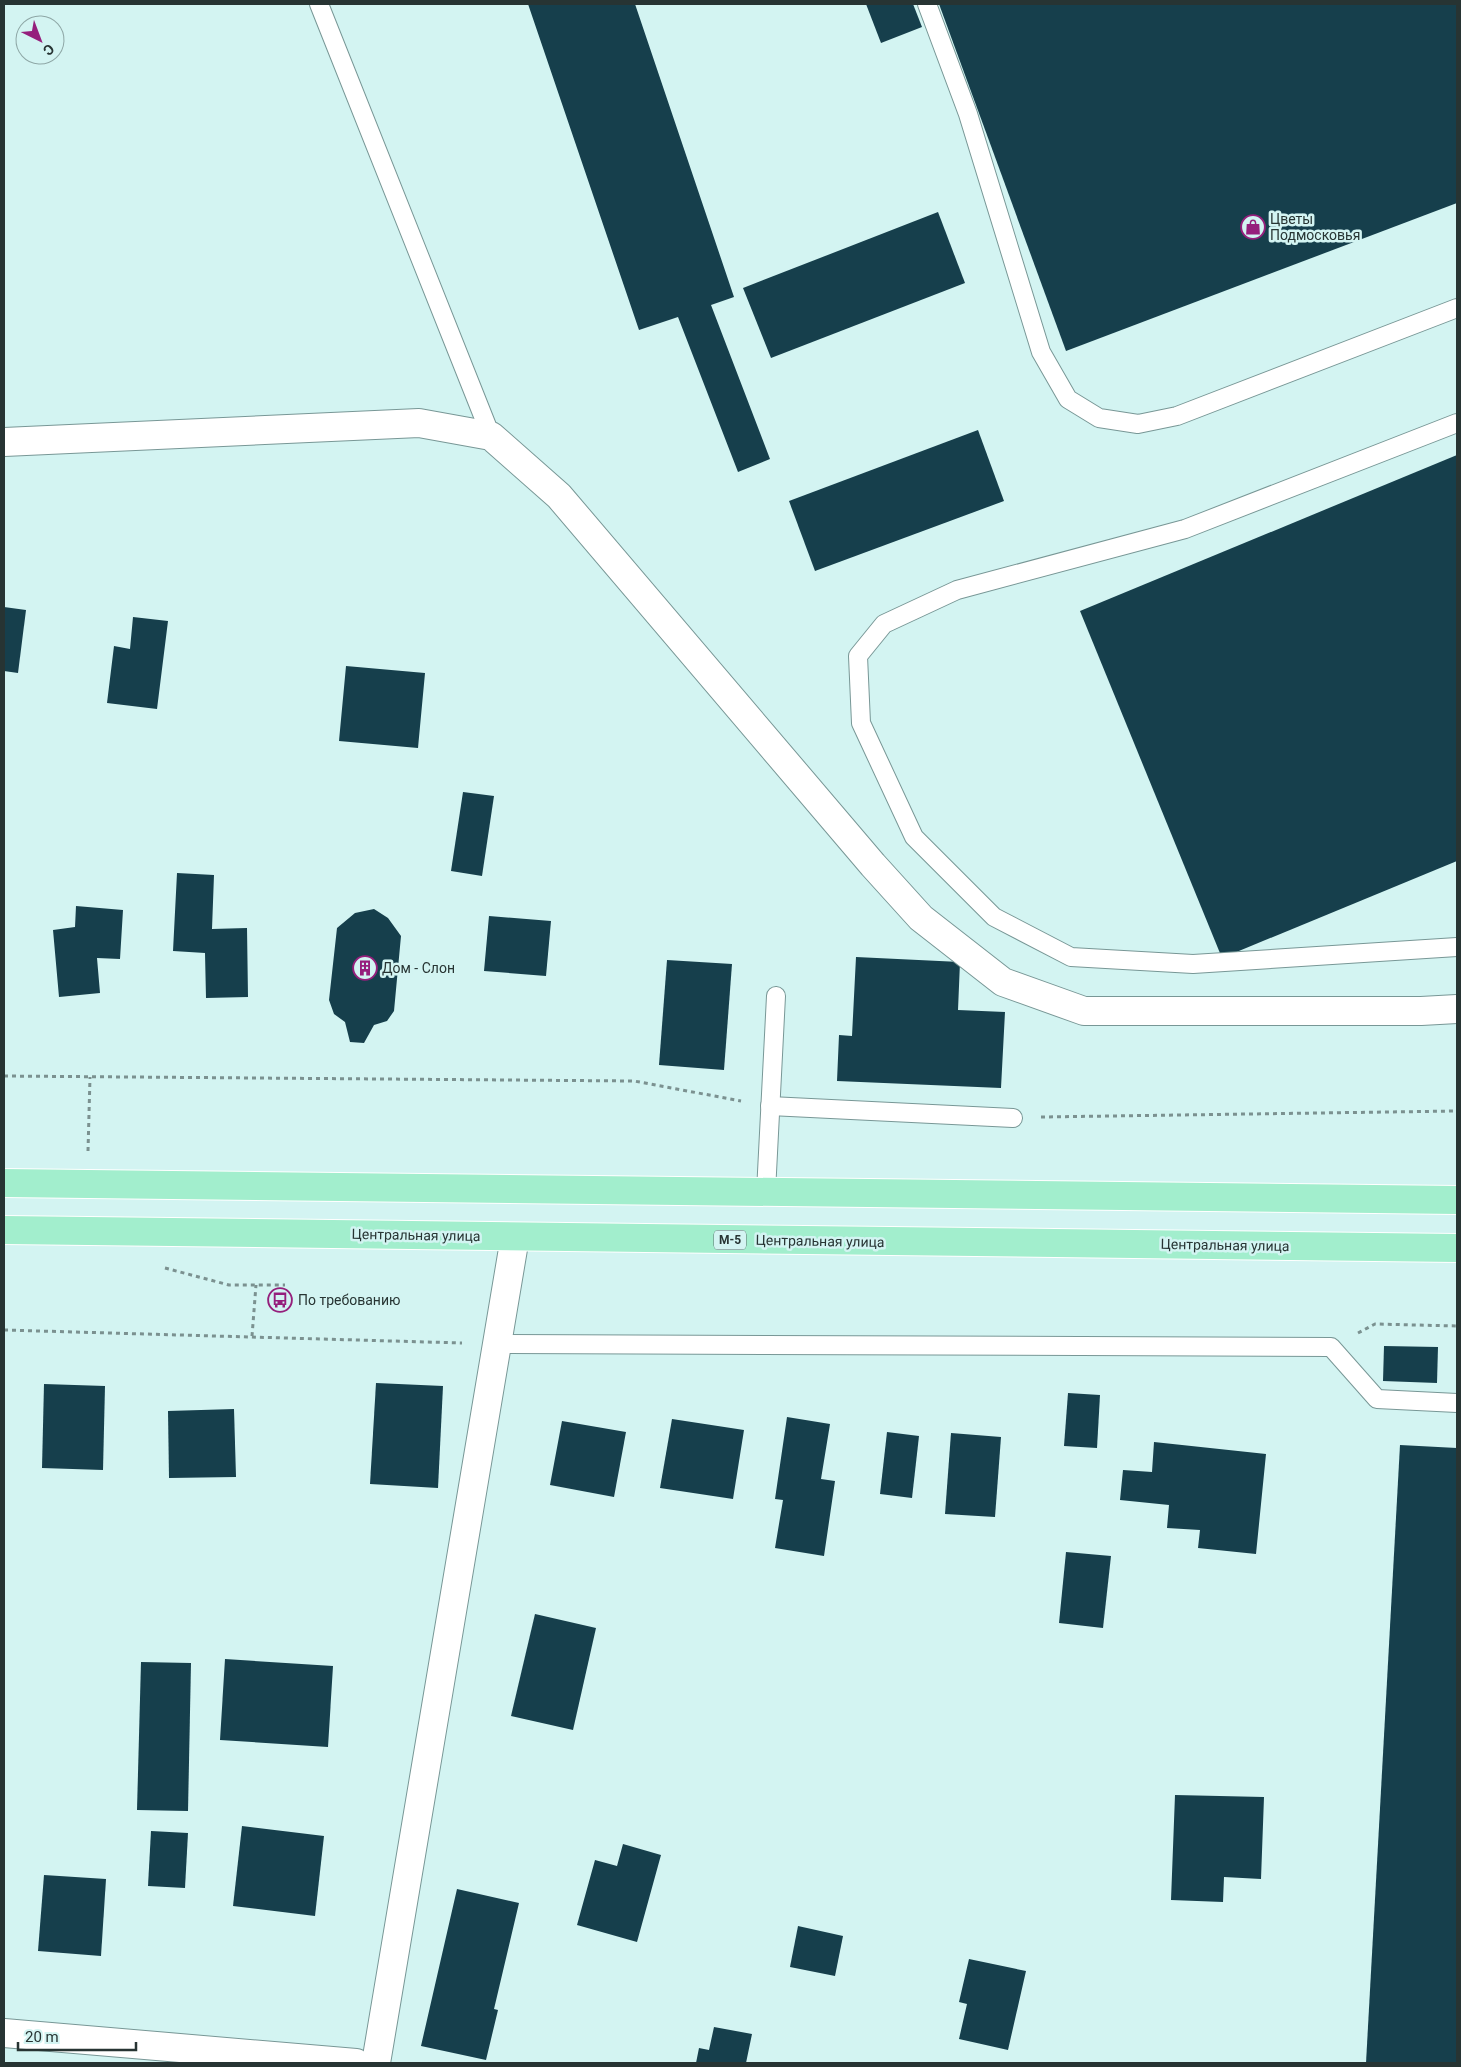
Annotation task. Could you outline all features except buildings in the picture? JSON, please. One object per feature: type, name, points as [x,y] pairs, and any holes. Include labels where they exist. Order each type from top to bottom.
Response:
[{"type":"main road","points":[[4,1183],[1457,1200]]},
{"type":"main road","name":"Центральная улица","points":[[4,1230],[1457,1248]]},
{"type":"street","points":[[4,442],[418,423],[491,436],[559,496],[866,858],[915,911],[1003,982],[1084,1011],[1402,1011],[1457,1009]]},
{"type":"street","points":[[376,2063],[515,1237]]},
{"type":"street","points":[[4,2033],[356,2063]]},
{"type":"lane","points":[[319,4],[491,436]]},
{"type":"lane","points":[[927,4],[968,114],[1041,352],[1068,399],[1099,418],[1138,424],[1177,416],[1457,308]]},
{"type":"lane","points":[[1457,423],[1185,529],[957,590],[884,624],[858,656],[861,723],[914,836],[994,917],[1071,957],[1193,964],[1457,947]]},
{"type":"lane","points":[[766,1192],[776,996]]},
{"type":"lane","points":[[770,1106],[1013,1118]]},
{"type":"lane","points":[[498,1344],[1331,1347],[1377,1399],[1457,1403]]},
{"type":"path","points":[[4,1076],[634,1082],[770,1106]]},
{"type":"path","points":[[88,1156],[90,1077]]},
{"type":"path","points":[[1013,1118],[1457,1111]]},
{"type":"path","points":[[163,1268],[228,1285],[285,1285]]},
{"type":"path","points":[[252,1336],[256,1285]]},
{"type":"path","points":[[1331,1347],[1374,1324],[1457,1326]]},
{"type":"path","points":[[4,1330],[498,1344]]},
{"type":"place","name":"Цветы Подмосковья","points":[[1253,227]]},
{"type":"place","name":"Дом - Слон","points":[[365,968]]},
{"type":"place","name":"По требованию","points":[[280,1300]]}]
